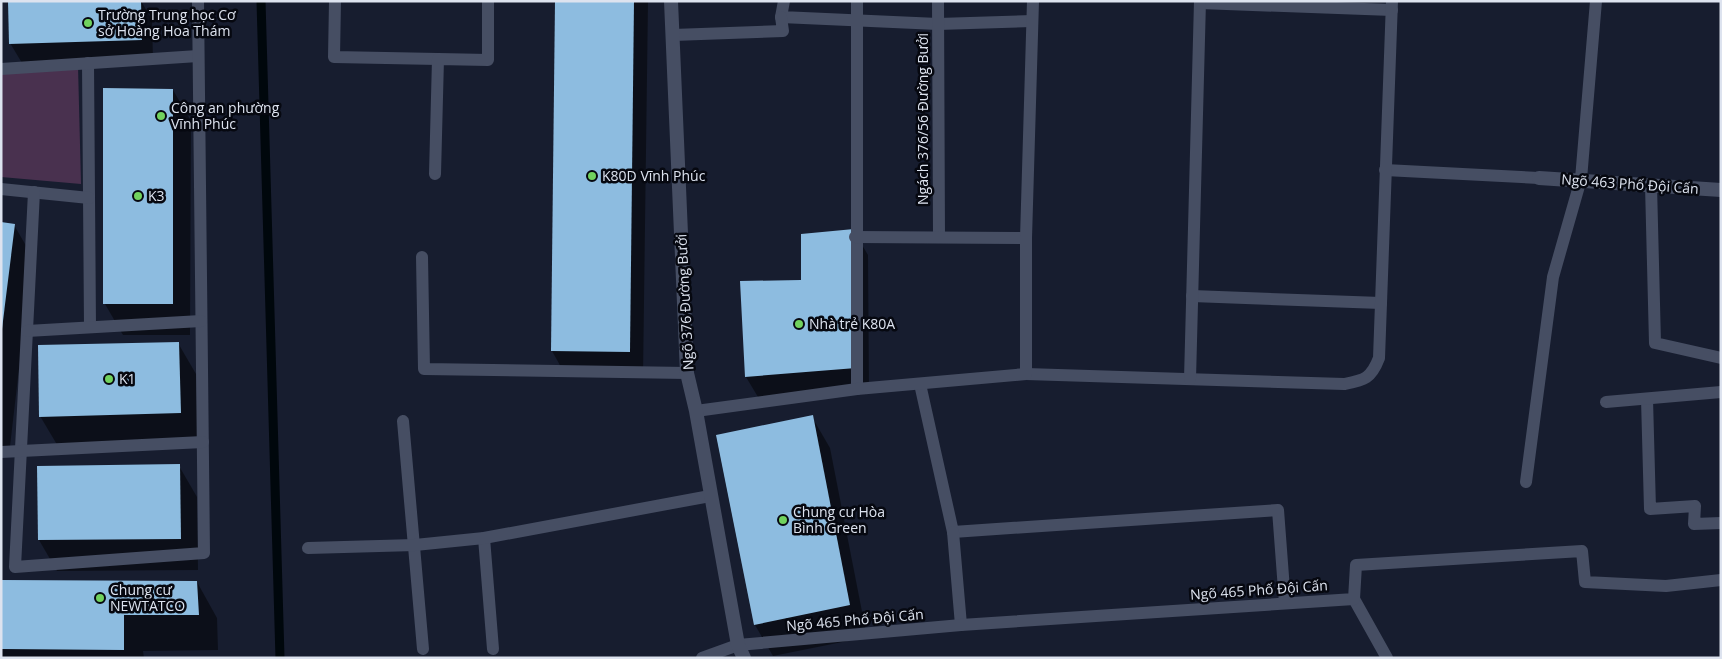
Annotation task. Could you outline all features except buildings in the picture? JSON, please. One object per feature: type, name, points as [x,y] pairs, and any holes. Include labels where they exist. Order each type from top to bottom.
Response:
[{"type":"street","name":"Ngõ 376 Đường Bưởi","points":[[672,1],[687,373],[696,411],[738,645],[744,658]]},
{"type":"street","name":"Ngõ 463 Phố Đội Cấn","points":[[1539,178],[1581,179],[1721,190]]},
{"type":"lane","points":[[34,192],[14,567],[204,553],[198,1]]},
{"type":"lane","points":[[335,1],[334,57],[488,60],[488,1]]},
{"type":"lane","points":[[672,35],[782,31],[781,17],[784,1]]},
{"type":"lane","points":[[856,1],[855,237],[857,388]]},
{"type":"lane","name":"Ngách 376/56 Đường Bưởi","points":[[938,1],[939,237]]},
{"type":"lane","points":[[1026,374],[1026,238],[1033,1]]},
{"type":"lane","points":[[1526,482],[1553,277],[1581,179],[1596,1]]},
{"type":"lane","points":[[696,411],[857,388],[1026,374],[1344,384],[1362,380],[1373,372],[1379,358],[1392,5],[1200,2],[1190,379]]},
{"type":"lane","points":[[781,17],[938,24],[1032,22]]},
{"type":"lane","points":[[1,68],[198,56]]},
{"type":"lane","points":[[436,174],[438,59]]},
{"type":"lane","points":[[88,63],[90,327]]},
{"type":"lane","points":[[1385,170],[1539,178]]},
{"type":"lane","points":[[1651,185],[1655,343],[1721,358]]},
{"type":"lane","points":[[1,189],[89,198]]},
{"type":"lane","points":[[855,237],[1026,238]]},
{"type":"lane","points":[[422,257],[424,369],[687,373]]},
{"type":"lane","points":[[1192,296],[1380,303]]},
{"type":"lane","points":[[27,331],[202,320]]},
{"type":"lane","points":[[920,384],[953,532],[961,625]]},
{"type":"lane","points":[[1606,402],[1721,392]]},
{"type":"lane","points":[[1647,399],[1650,509],[1695,506],[1694,524],[1721,523]]},
{"type":"lane","points":[[403,421],[423,649]]},
{"type":"lane","points":[[1,452],[203,442]]},
{"type":"lane","points":[[308,548],[415,545],[484,538],[710,496]]},
{"type":"lane","points":[[953,532],[1278,510],[1285,603]]},
{"type":"lane","points":[[484,538],[492,649]]},
{"type":"lane","points":[[1387,658],[1354,599],[1356,565],[1582,551],[1584,582],[1666,586],[1721,580]]},
{"type":"lane","name":"Ngõ 465 Phố Đội Cấn","points":[[702,658],[738,645],[961,625],[1354,599]]},
{"type":"shaded area","points":[[1,66],[78,66],[81,184],[1,177]]},
{"type":"waterway","points":[[261,1],[280,658]]},
{"type":"place","name":"Trường Trung học Cơ sở Hoàng Hoa Thám","points":[[88,23]]},
{"type":"place","name":"Công an phường Vĩnh Phúc","points":[[161,116]]},
{"type":"place","name":"K80D Vĩnh Phúc","points":[[592,176]]},
{"type":"place","name":"K3","points":[[138,196]]},
{"type":"place","name":"Nhà trẻ K80A","points":[[799,324]]},
{"type":"place","name":"K1","points":[[109,379]]},
{"type":"place","name":"Chung cư Hòa Bình Green","points":[[783,520]]},
{"type":"place","name":"Chung cư NEWTATCO","points":[[100,598]]}]
